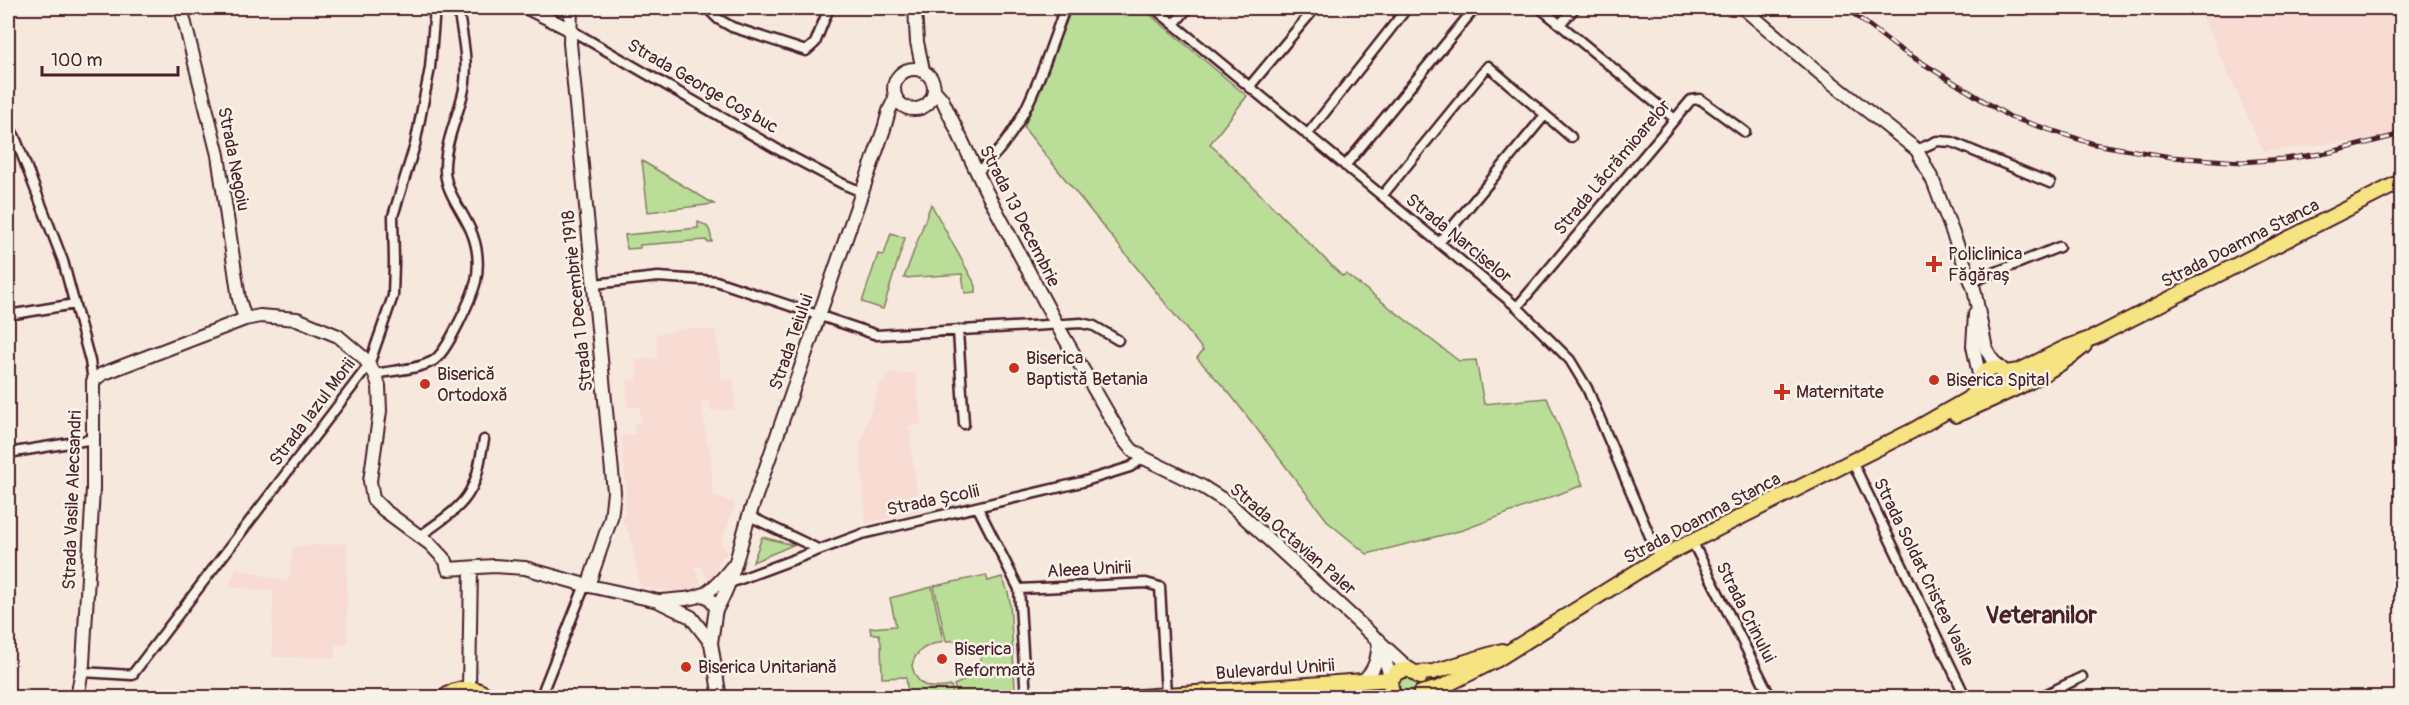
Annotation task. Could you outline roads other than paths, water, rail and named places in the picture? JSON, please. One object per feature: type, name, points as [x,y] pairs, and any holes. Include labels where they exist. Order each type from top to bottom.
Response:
[{"type":"main road","name":"Strada Negoiu","points":[[181,8],[218,155],[238,292],[245,319]]},
{"type":"main road","name":"Strada George Coșbuc","points":[[526,8],[569,29]]},
{"type":"main road","name":"Strada 1 Decembrie 1918","points":[[571,8],[569,29],[614,500],[609,526],[586,586]]},
{"type":"main road","points":[[915,8],[917,42],[923,70]]},
{"type":"main road","points":[[1743,8],[1822,75],[1917,150],[1936,189],[1971,282],[1977,301],[1984,343],[1993,362],[2008,377],[2008,387],[2001,394],[1988,394],[1980,382],[1972,338],[1977,301]]},
{"type":"main road","points":[[904,71],[916,68],[923,70],[932,79],[934,90],[928,103],[919,109],[908,109],[895,98],[895,81],[904,71],[917,42]]},
{"type":"main road","name":"Strada 13 Decembrie","points":[[934,90],[942,99],[977,172],[1057,325],[1123,439],[1132,450],[1144,458]]},
{"type":"main road","name":"Strada Teiului","points":[[733,566],[895,98]]},
{"type":"main road","name":"Strada 13 Decembrie","points":[[928,103],[942,110],[953,123]]},
{"type":"main road","name":"Strada Teiului","points":[[884,129],[897,114],[908,109]]},
{"type":"main road","name":"Strada Doamna Stanca","points":[[2004,371],[2019,371],[2065,348],[2095,337],[2402,181]]},
{"type":"main road","points":[[93,381],[102,374],[245,319],[272,316],[308,322],[349,344],[372,369],[380,393],[380,411],[370,481],[372,494],[380,507],[420,536],[446,561],[452,558],[459,563],[476,567],[525,568],[586,586],[658,601],[705,622],[715,612],[730,583],[733,566]]},
{"type":"main road","name":"Strada Doamna Stanca","points":[[1912,431],[2001,394],[2068,358],[2095,337]]},
{"type":"main road","points":[[1980,382],[1988,368],[2004,371]]},
{"type":"main road","name":"Strada Vasile Alecsandri","points":[[77,698],[82,672],[94,439],[93,381]]},
{"type":"main road","name":"Strada Doamna Stanca","points":[[1420,695],[1466,676],[1516,648],[1659,558],[1912,431],[1968,399],[1980,382]]},
{"type":"main road","name":"Strada Octavian Paler","points":[[1144,458],[1230,504],[1413,671]]},
{"type":"main road","points":[[711,643],[694,619],[689,604],[715,588],[733,566]]},
{"type":"main road","points":[[469,688],[476,567]]},
{"type":"main road","points":[[658,601],[698,597],[712,600],[715,612],[711,643],[720,698]]},
{"type":"main road","points":[[1378,640],[1391,679],[1390,689],[1394,698]]},
{"type":"main road","points":[[1362,681],[1376,664],[1378,640]]},
{"type":"main road","name":"Strada Doamna Stanca","points":[[1391,679],[1399,671],[1433,672],[1516,648]]},
{"type":"main road","points":[[1413,671],[1422,682],[1420,695]]},
{"type":"main road","name":"Bulevardul Unirii","points":[[1126,698],[1391,679]]},
{"type":"main road","points":[[443,698],[459,689],[469,688],[478,690],[490,698]]},
{"type":"main road","points":[[1360,698],[1389,698]]},
{"type":"street","name":"Strada Iazul Morii","points":[[82,672],[132,675],[372,369],[393,296],[393,216],[415,145],[430,68],[435,8]]},
{"type":"street","points":[[372,369],[421,365],[437,358],[458,321],[476,281],[478,269],[476,245],[450,193],[445,175],[446,156],[463,91],[465,73],[458,8]]},
{"type":"street","points":[[707,8],[718,19],[732,27],[806,51],[815,43],[829,8]]},
{"type":"street","points":[[977,172],[999,151],[1021,118],[1065,8]]},
{"type":"street","name":"Strada Narciselor","points":[[1154,8],[1517,307],[1557,345],[1579,374],[1602,420],[1659,558]]},
{"type":"street","points":[[1174,24],[1188,8]]},
{"type":"street","points":[[1249,87],[1315,8]]},
{"type":"street","points":[[1307,135],[1407,8]]},
{"type":"street","points":[[1345,166],[1475,8]]},
{"type":"street","points":[[1540,8],[1675,119]]},
{"type":"street","points":[[1560,24],[1575,8]]},
{"type":"street","name":"Strada George Coșbuc","points":[[569,29],[775,148],[862,192]]},
{"type":"street","points":[[1382,196],[1488,66],[1570,137]]},
{"type":"street","name":"Strada Lăcrămioarelor","points":[[1517,307],[1691,100],[1700,99],[1745,132]]},
{"type":"street","points":[[1439,243],[1545,115]]},
{"type":"street","name":"Strada Vasile Alecsandri","points":[[8,124],[55,238],[75,304],[93,381]]},
{"type":"street","points":[[1917,150],[1937,141],[1953,142],[2050,183]]},
{"type":"street","points":[[1971,282],[2059,247]]},
{"type":"street","points":[[594,284],[658,277],[716,281],[877,335],[1087,324],[1118,340]]},
{"type":"street","points":[[8,315],[75,304]]},
{"type":"street","points":[[958,331],[964,424]]},
{"type":"street","points":[[8,453],[94,439]]},
{"type":"street","points":[[420,536],[455,509],[468,495],[475,482],[484,440]]},
{"type":"street","name":"Strada Școlii","points":[[730,583],[867,532],[969,511],[1099,478],[1130,467],[1144,458]]},
{"type":"street","name":"Strada Soldat Cristea Vasile","points":[[1852,461],[1966,698]]},
{"type":"street","points":[[978,508],[1019,589],[1026,698]]},
{"type":"street","points":[[749,516],[818,549]]},
{"type":"street","name":"Strada Crinului","points":[[1692,541],[1771,698]]},
{"type":"street","name":"Aleea Unirii","points":[[1019,589],[1146,583],[1160,587],[1166,695]]},
{"type":"street","points":[[544,688],[586,586]]},
{"type":"street","points":[[2038,698],[2082,677]]},
{"type":"railway","points":[[1846,8],[1898,48],[2010,117],[2094,144],[2171,157],[2242,162],[2327,153],[2402,134]]},
{"type":"place","name":"Policlinica Făgăraș","points":[[1934,264]]},
{"type":"place","name":"Biserica Baptistă Betania","points":[[1014,368]]},
{"type":"place","name":"Biserica Spital","points":[[1934,380]]},
{"type":"place","name":"Biserică Ortodoxă","points":[[425,384]]},
{"type":"place","name":"Maternitate","points":[[1782,392]]},
{"type":"place","name":"Biserica Reformată","points":[[942,659]]},
{"type":"place","name":"Biserica Unitariană","points":[[686,667]]},
{"type":"district","name":"Veteranilor","points":[[2041,615]]}]
